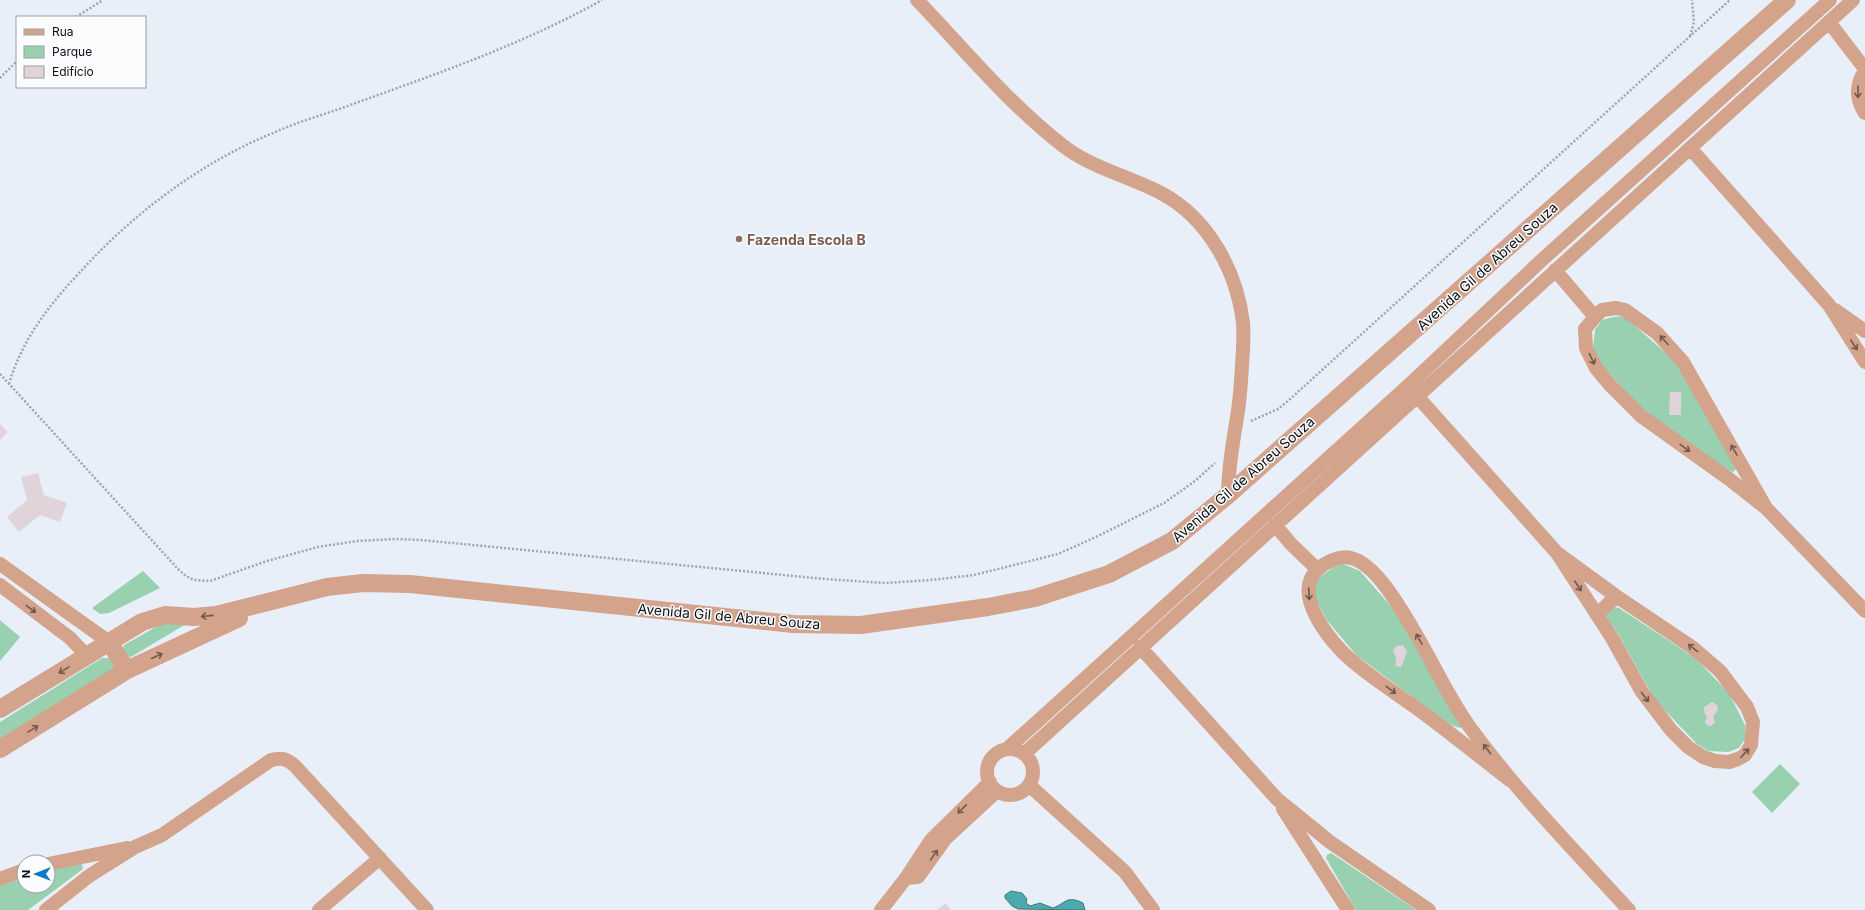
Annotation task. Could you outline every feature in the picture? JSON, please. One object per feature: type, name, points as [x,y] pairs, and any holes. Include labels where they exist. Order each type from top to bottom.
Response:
[{"type":"street","points":[[917,0],[1010,98],[1063,146],[1094,164],[1160,193],[1178,204],[1203,228],[1215,244],[1232,280],[1243,324],[1240,395],[1229,466],[1228,494]]},
{"type":"street","name":"Avenida Gil de Abreu Souza","points":[[0,709],[87,656],[105,639],[142,622],[159,616],[205,617],[272,602],[327,587],[363,583],[410,584],[793,624],[861,625],[988,607],[1035,598],[1109,574],[1172,541],[1228,494],[1787,0]]},
{"type":"street","points":[[1007,749],[1409,385],[1543,259],[1830,0]]},
{"type":"street","points":[[1024,754],[1853,0]]},
{"type":"street","points":[[1829,22],[1865,69],[1858,86],[1857,96],[1865,114]]},
{"type":"street","points":[[1690,148],[1828,305],[1865,362]]},
{"type":"street","points":[[1555,270],[1595,316]]},
{"type":"street","points":[[1828,305],[1865,331]]},
{"type":"street","points":[[1766,508],[1683,362],[1657,333],[1625,310],[1616,308],[1602,310],[1595,316],[1585,329],[1585,341],[1586,348],[1596,368],[1641,416],[1729,479],[1766,508],[1865,611]]},
{"type":"street","points":[[1417,396],[1557,553],[1597,615],[1642,692],[1671,730],[1688,748],[1703,757],[1715,761],[1729,762],[1738,759],[1745,754],[1751,745],[1753,722],[1746,707],[1720,671],[1692,647],[1616,596],[1557,553]]},
{"type":"street","points":[[1729,479],[1743,467]]},
{"type":"street","points":[[1275,525],[1291,544],[1317,569]]},
{"type":"street","points":[[1511,781],[1350,660],[1336,644],[1315,615],[1309,598],[1309,584],[1317,569],[1333,560],[1351,558],[1363,564],[1376,575],[1402,611],[1468,724],[1511,781],[1629,910]]},
{"type":"street","points":[[2,565],[14,567],[94,624],[127,670]]},
{"type":"street","points":[[0,585],[70,638],[87,656]]},
{"type":"street","points":[[1597,615],[1616,596]]},
{"type":"street","name":"Avenida Gil de Abreu Souza","points":[[0,750],[127,670],[272,602]]},
{"type":"street","points":[[1140,647],[1277,798],[1330,842],[1429,910]]},
{"type":"street","points":[[1453,736],[1468,724]]},
{"type":"street","points":[[1007,749],[1018,750],[1024,754],[1032,764],[1033,771],[1029,785],[1024,790],[1011,795],[1004,794],[993,786],[988,768],[990,761],[1000,751],[1007,749]]},
{"type":"street","points":[[46,910],[89,876],[135,847],[162,835],[271,760],[279,757],[287,760],[295,766],[427,910]]},
{"type":"street","points":[[1029,785],[1125,872],[1153,910]]},
{"type":"street","points":[[881,910],[906,878],[918,877],[946,838],[993,786]]},
{"type":"street","points":[[1277,798],[1348,910]]},
{"type":"street","points":[[1312,854],[1330,842]]},
{"type":"street","points":[[56,862],[135,847]]},
{"type":"street","points":[[81,857],[89,876]]},
{"type":"street","points":[[319,910],[380,858]]},
{"type":"street","points":[[0,879],[16,873]]},
{"type":"path","points":[[78,16],[103,0]]},
{"type":"path","points":[[9,384],[22,351],[33,329],[56,298],[92,259],[136,218],[171,190],[203,169],[272,133],[493,52],[549,27],[602,0]]},
{"type":"path","points":[[1690,36],[1694,22],[1692,0]]},
{"type":"path","points":[[1234,433],[1241,424],[1266,415],[1278,409],[1289,400],[1730,0]]},
{"type":"path","points":[[0,78],[16,62]]},
{"type":"path","points":[[0,374],[178,569],[186,576],[201,582],[210,581],[300,551],[357,541],[395,539],[421,540],[825,579],[904,583],[956,578],[1058,554],[1164,503],[1196,481],[1216,463]]},
{"type":"green space","points":[[1624,316],[1678,364],[1737,468],[1733,472],[1725,469],[1642,410],[1602,365],[1593,348],[1595,330],[1602,320]]},
{"type":"green space","points":[[1343,564],[1360,571],[1395,611],[1463,726],[1460,728],[1451,725],[1357,656],[1326,619],[1313,594],[1315,580],[1334,567]]},
{"type":"green space","points":[[143,571],[160,588],[109,613],[100,614],[92,608]]},
{"type":"green space","points":[[1611,606],[1619,608],[1694,657],[1729,693],[1745,725],[1745,739],[1739,748],[1728,752],[1708,751],[1697,744],[1655,700],[1617,632],[1608,620],[1606,614]]},
{"type":"green space","points":[[0,620],[20,637],[0,661]]},
{"type":"green space","points":[[163,623],[186,624],[131,657],[126,655],[123,650],[124,645]]},
{"type":"green space","points":[[102,658],[109,658],[116,668],[0,739],[0,722]]},
{"type":"green space","points":[[1780,764],[1800,784],[1772,813],[1752,792]]},
{"type":"green space","points":[[1331,853],[1416,910],[1356,910],[1326,858],[1327,855]]},
{"type":"green space","points":[[82,863],[83,869],[56,889],[56,868]]},
{"type":"green space","points":[[16,881],[16,894],[49,894],[28,910],[0,910],[0,886]]},
{"type":"water","points":[[1011,891],[1022,893],[1027,899],[1026,903],[1030,906],[1040,903],[1053,908],[1067,901],[1073,900],[1083,903],[1085,910],[1018,909],[1012,906],[1005,898],[1005,895]]},
{"type":"building","points":[[1670,392],[1681,392],[1681,415],[1669,415]]},
{"type":"building","points":[[0,424],[8,432],[0,440]]},
{"type":"building","points":[[38,473],[44,495],[67,503],[60,522],[40,515],[19,532],[7,517],[27,500],[21,477]]},
{"type":"building","points":[[1403,645],[1407,652],[1403,663],[1401,667],[1395,666],[1396,657],[1393,651],[1396,646]]},
{"type":"building","points":[[1712,702],[1717,705],[1718,710],[1713,717],[1715,723],[1711,726],[1707,725],[1705,722],[1707,717],[1704,712],[1704,707]]},
{"type":"building","points":[[946,903],[951,910],[937,910]]},
{"type":"place","name":"Fazenda Escola B","points":[[739,239]]}]
